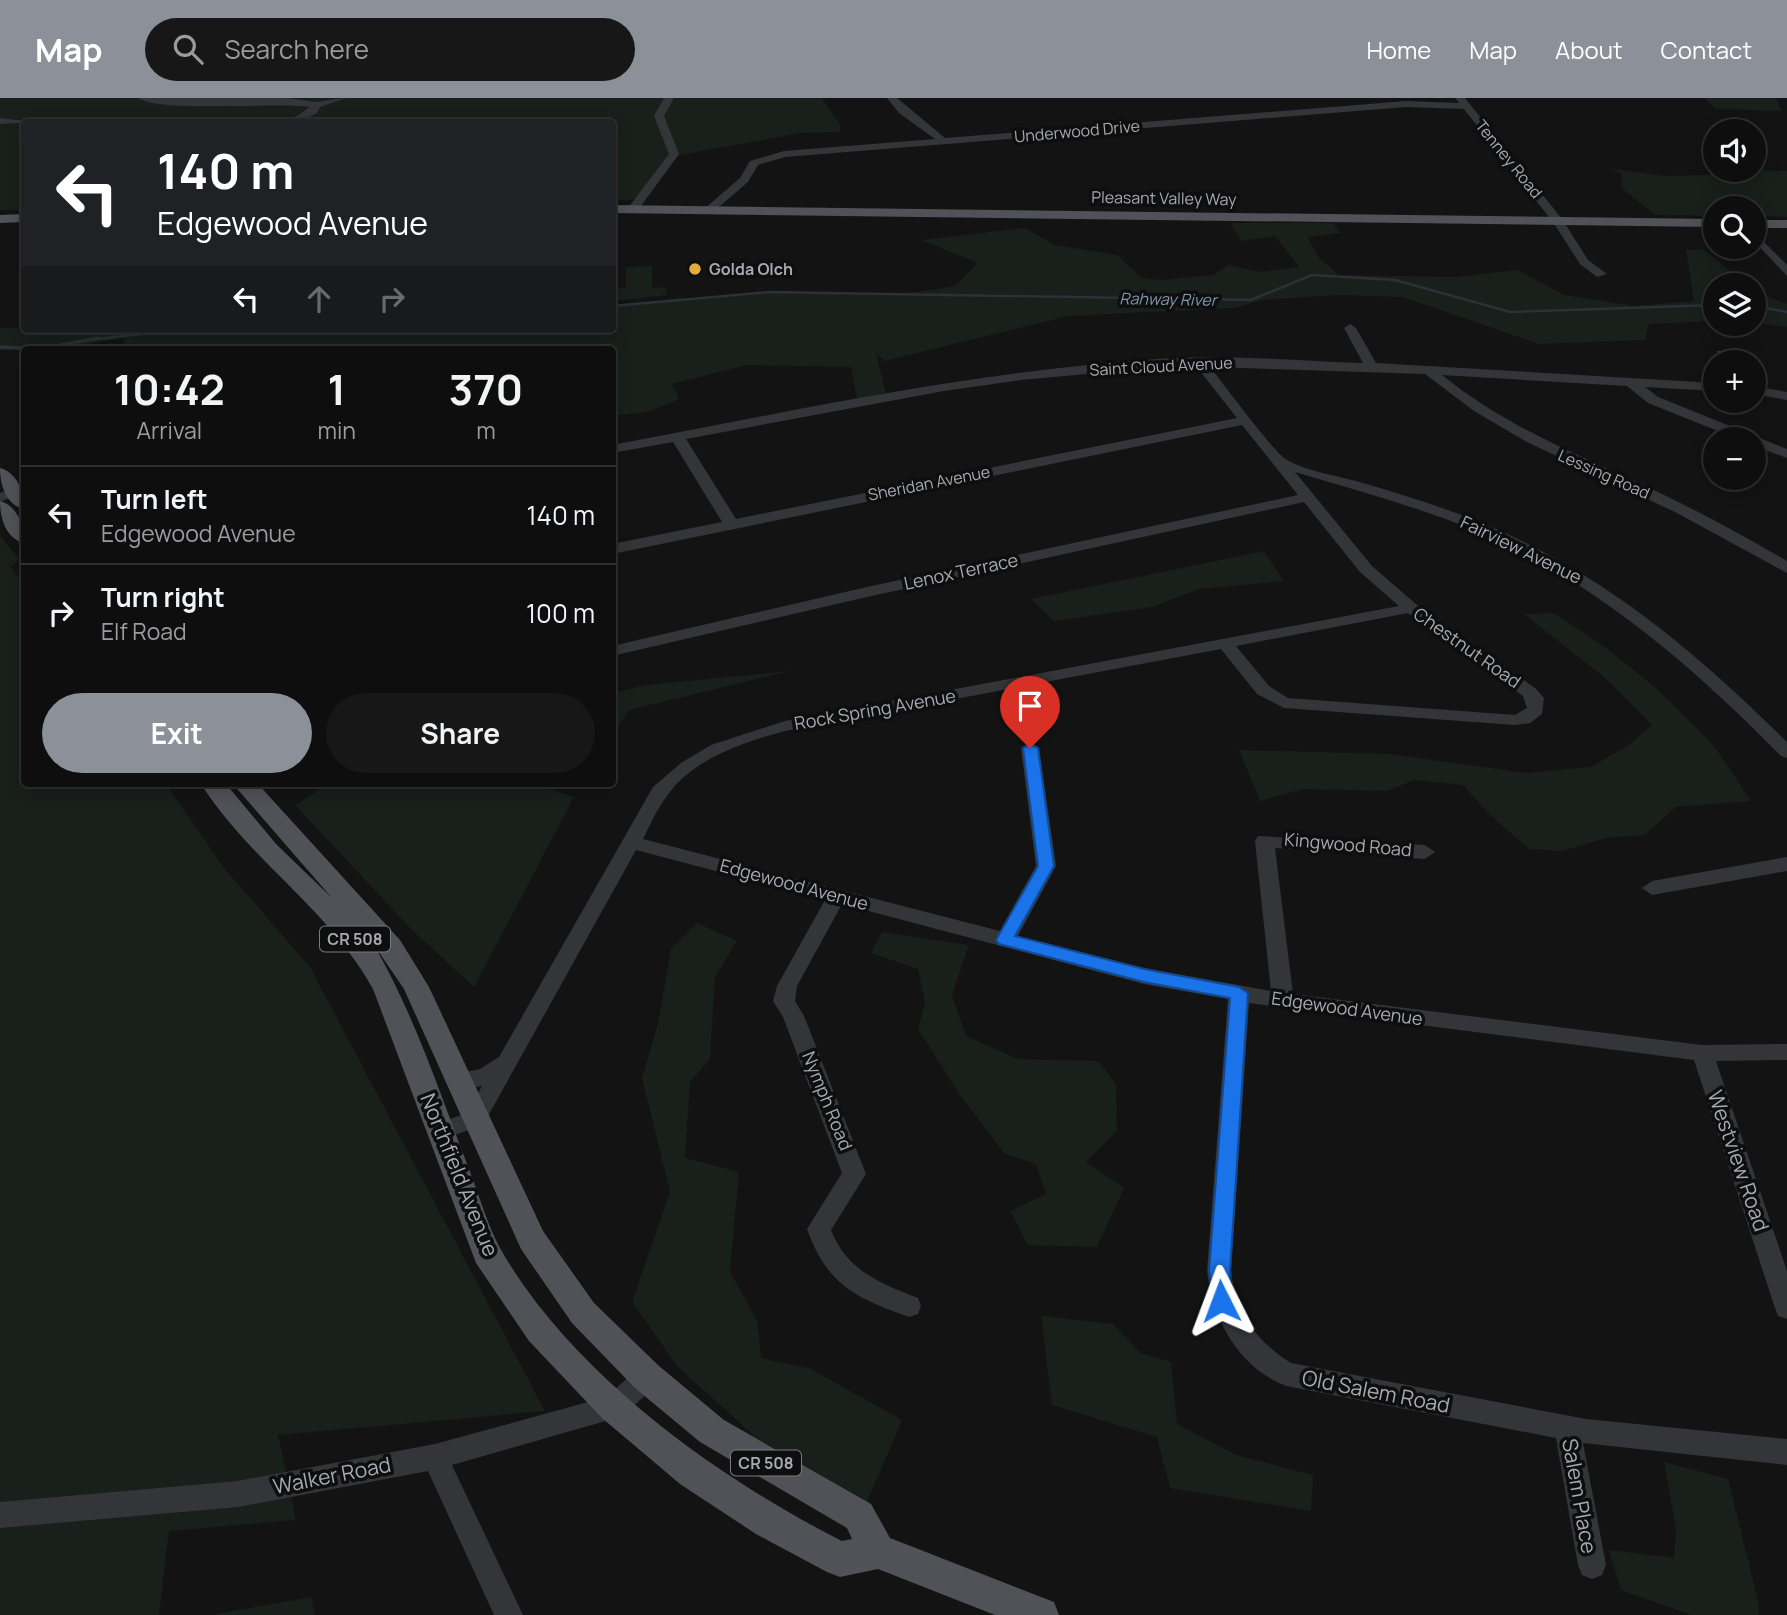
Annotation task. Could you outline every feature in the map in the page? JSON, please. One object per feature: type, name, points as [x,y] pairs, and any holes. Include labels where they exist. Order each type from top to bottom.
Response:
[{"type":"main road","name":"Pleasant Valley Way","points":[[616,209],[1703,223]]},
{"type":"main road","points":[[0,219],[21,218]]},
{"type":"main road","points":[[1766,224],[1787,224]]},
{"type":"main road","points":[[0,474],[13,498]]},
{"type":"main road","points":[[0,507],[21,533]]},
{"type":"main road","name":"Northfield Avenue","points":[[215,787],[268,851],[334,914],[363,948],[386,989],[487,1254],[540,1331],[614,1407],[692,1472],[768,1522],[840,1559],[878,1551],[859,1516],[712,1431],[647,1377],[583,1313],[532,1240],[416,987],[391,947],[248,787]]},
{"type":"main road","points":[[878,1551],[1041,1615]]},
{"type":"street","points":[[143,98],[205,103],[288,101],[320,104],[341,98]]},
{"type":"street","points":[[634,208],[674,154],[659,116],[669,98]]},
{"type":"street","points":[[892,98],[904,98]]},
{"type":"street","points":[[892,98],[902,112],[934,131],[942,141]]},
{"type":"street","points":[[1334,98],[1334,110]]},
{"type":"street","name":"Underwood Drive","points":[[710,209],[744,180],[754,163],[768,158],[942,141],[1406,104],[1463,102]]},
{"type":"street","name":"Tenney Road","points":[[1463,102],[1558,221],[1584,262],[1601,274]]},
{"type":"street","points":[[293,119],[308,115],[320,104]]},
{"type":"street","points":[[0,121],[21,122]]},
{"type":"street","points":[[1766,248],[1787,272]]},
{"type":"street","points":[[1350,328],[1372,367]]},
{"type":"street","name":"Saint Cloud Avenue","points":[[616,448],[944,387],[1021,376],[1198,361],[1372,367],[1703,386]]},
{"type":"street","name":"Chestnut Road","points":[[1198,361],[1310,496],[1366,569],[1411,608],[1530,692],[1537,705],[1536,710],[1524,719],[1515,720],[1284,703],[1263,690],[1225,643]]},
{"type":"street","name":"Lessing Road","points":[[1428,370],[1475,408],[1536,443],[1678,507],[1787,568]]},
{"type":"street","points":[[1630,382],[1653,400],[1720,427]]},
{"type":"street","points":[[1766,392],[1787,396]]},
{"type":"street","name":"Sheridan Avenue","points":[[616,548],[1246,420]]},
{"type":"street","points":[[677,437],[732,524]]},
{"type":"street","points":[[1766,446],[1787,454]]},
{"type":"street","name":"Fairview Avenue","points":[[1284,464],[1449,516],[1560,566],[1654,628],[1726,692],[1787,752]]},
{"type":"street","name":"Lenox Terrace","points":[[616,650],[867,592],[1310,496]]},
{"type":"street","name":"Rock Spring Avenue","points":[[475,1119],[660,791],[690,762],[750,735],[1411,608]]},
{"type":"street","points":[[1004,940],[1046,866],[1030,748]]},
{"type":"street","name":"Kingwood Road","points":[[1283,1001],[1265,841],[1425,852]]},
{"type":"street","name":"Edgewood Avenue","points":[[630,842],[1144,976],[1283,1001],[1702,1053],[1787,1052]]},
{"type":"street","points":[[1652,888],[1787,864]]},
{"type":"street","name":"Nymph Road","points":[[837,896],[787,986],[784,1001],[793,1016],[854,1174],[819,1229],[825,1247],[844,1276],[909,1306]]},
{"type":"street","name":"Old Salem Road","points":[[1239,993],[1219,1271],[1221,1301],[1234,1327],[1266,1362],[1286,1374],[1567,1427],[1787,1452]]},
{"type":"street","name":"Westview Road","points":[[1702,1053],[1787,1308]]},
{"type":"street","points":[[458,1081],[485,1077],[507,1062]]},
{"type":"street","points":[[441,1131],[475,1119]]},
{"type":"street","name":"Walker Road","points":[[0,1515],[238,1494],[435,1457],[614,1407],[647,1377]]},
{"type":"street","name":"Salem Place","points":[[1567,1427],[1592,1566]]},
{"type":"street","points":[[435,1457],[509,1615]]},
{"type":"shaded area","points":[[0,98],[822,98],[840,125],[840,132],[801,133],[675,156],[634,200],[616,201],[616,119],[21,119],[21,210],[0,210]]},
{"type":"shaded area","points":[[1704,98],[1776,98],[1782,111],[1716,109]]},
{"type":"shaded area","points":[[1606,168],[1664,176],[1703,175],[1703,182],[1766,182],[1766,171],[1787,171],[1787,217],[1766,216],[1766,196],[1703,196],[1703,216],[1655,215],[1623,189],[1621,173]]},
{"type":"shaded area","points":[[1230,223],[1333,223],[1341,233],[1308,237],[1319,258],[1339,275],[1454,277],[1518,270],[1564,295],[1635,306],[1694,301],[1686,250],[1703,249],[1703,259],[1715,259],[1732,273],[1703,273],[1703,322],[1649,324],[1645,340],[1539,344],[1402,297],[1338,295],[1262,300],[1235,308],[1068,316],[885,361],[876,353],[886,394],[857,399],[851,367],[746,365],[672,384],[679,399],[648,412],[616,416],[616,346],[123,346],[124,338],[77,346],[21,346],[21,350],[0,350],[0,328],[21,327],[21,333],[616,333],[616,306],[787,291],[862,295],[917,292],[955,286],[978,263],[921,240],[1025,228],[1055,245],[1117,255],[1142,278],[1161,280],[1214,275],[1228,265],[1260,272],[1299,267],[1275,236],[1241,241]]},
{"type":"shaded area","points":[[652,266],[652,287],[666,288],[667,295],[616,301],[616,289],[626,288],[626,267]]},
{"type":"shaded area","points":[[1766,296],[1787,304],[1787,327],[1766,324]]},
{"type":"shaded area","points":[[0,536],[19,559],[11,567],[21,580],[21,787],[168,787],[224,868],[310,967],[545,1411],[278,1435],[296,1520],[169,1531],[159,1615],[0,1615]]},
{"type":"shaded area","points":[[1264,551],[1284,581],[1199,589],[1152,607],[1054,621],[1031,599]]},
{"type":"shaded area","points":[[1553,613],[1615,655],[1690,721],[1725,761],[1751,801],[1676,807],[1645,835],[1606,838],[1562,851],[1529,849],[1489,814],[1463,785],[1414,780],[1387,791],[1304,789],[1260,801],[1239,750],[1389,754],[1526,773],[1591,767],[1630,744],[1652,725],[1605,678],[1524,614]]},
{"type":"shaded area","points":[[790,671],[629,710],[616,730],[616,692],[646,685]]},
{"type":"shaded area","points":[[324,787],[542,787],[574,797],[474,987],[412,930],[295,805]]},
{"type":"shaded area","points":[[697,923],[737,941],[715,977],[710,1059],[690,1082],[685,1158],[739,1172],[730,1271],[758,1323],[761,1358],[811,1369],[902,1420],[867,1502],[754,1436],[678,1367],[632,1302],[670,1192],[642,1078],[658,1024],[671,949]]},
{"type":"shaded area","points":[[882,932],[969,945],[952,995],[966,1036],[1018,1059],[1098,1061],[1116,1084],[1117,1131],[1086,1162],[1124,1188],[1097,1247],[1028,1245],[1010,1211],[1046,1194],[1036,1164],[1004,1153],[960,1095],[918,1029],[925,1003],[918,969],[871,953]]},
{"type":"shaded area","points":[[1041,1316],[1113,1324],[1141,1353],[1171,1362],[1177,1424],[1236,1455],[1313,1475],[1311,1511],[1170,1488],[1157,1437],[1052,1405]]},
{"type":"shaded area","points":[[1664,1462],[1728,1479],[1758,1600],[1759,1615],[1691,1615],[1621,1590],[1609,1550],[1674,1558],[1676,1529]]},
{"type":"shaded area","points":[[311,1597],[315,1615],[211,1615]]},
{"type":"waterway","name":"Rahway River","points":[[616,306],[769,292],[1251,300],[1312,275],[1395,280],[1510,312],[1703,305]]},
{"type":"waterway","name":"Rahway River","points":[[1766,308],[1787,312]]},
{"type":"waterway","name":"Rahway River","points":[[89,340],[150,333]]},
{"type":"waterway","name":"Rahway River","points":[[55,346],[99,338]]},
{"type":"waterway","name":"Rahway River","points":[[0,347],[21,348]]},
{"type":"place","name":"Golda Olch","points":[[695,269]]},
{"type":"route","points":[[1030,748],[1046,866],[1004,940],[1144,976],[1239,993],[1219,1271],[1221,1301]]}]
